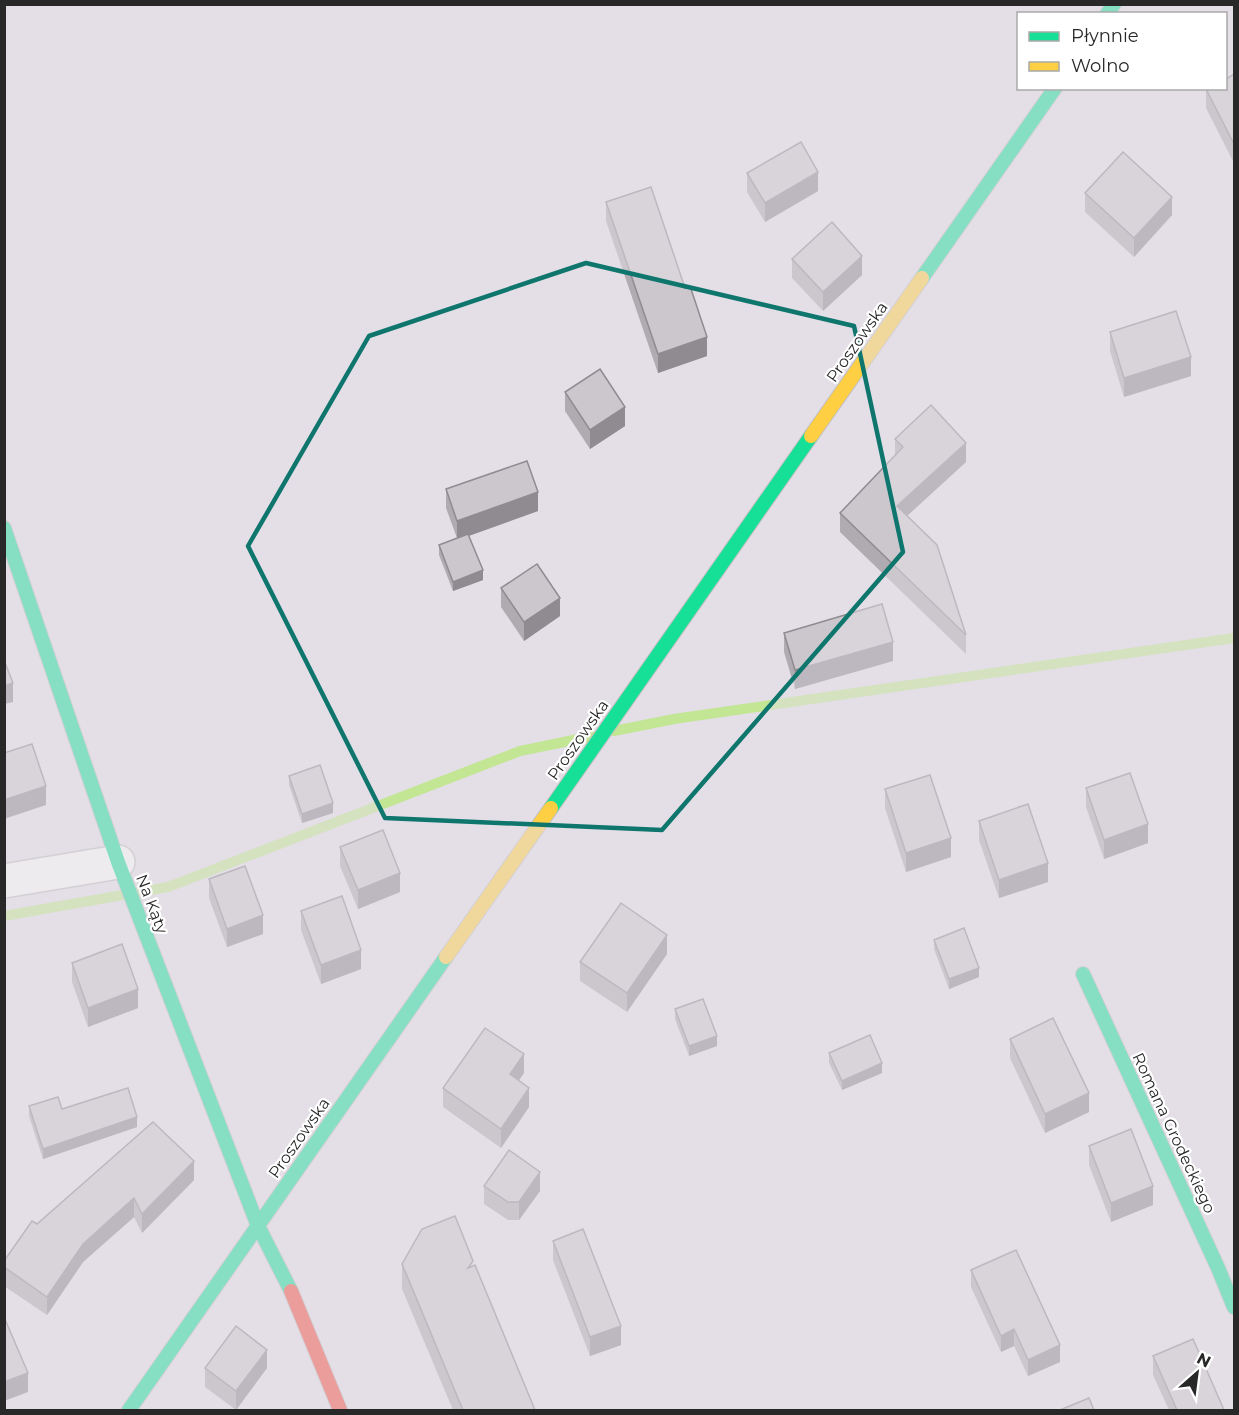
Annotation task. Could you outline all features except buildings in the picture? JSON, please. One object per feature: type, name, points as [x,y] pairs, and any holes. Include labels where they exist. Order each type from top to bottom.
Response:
[{"type":"main road","name":"Proszowska","points":[[129,1410],[1054,90]]},
{"type":"main road","name":"Na Kąty","points":[[4,528],[136,910],[258,1226],[288,1285],[340,1410]]},
{"type":"main road","name":"Romana Grodeckiego","points":[[1083,974],[1234,1307]]},
{"type":"street","points":[[4,881],[121,870]]},
{"type":"highlighted area","points":[[586,263],[854,326],[903,552],[662,830],[385,818],[248,546],[369,336]]},
{"type":"waterway","points":[[614,731],[674,719],[1234,638]]},
{"type":"waterway","points":[[4,916],[168,887],[520,751],[593,736]]},
{"type":"traffic: fast","points":[[1108,12],[1114,4]]},
{"type":"traffic: fast","points":[[922,278],[1054,90]]},
{"type":"traffic: fast","points":[[551,808],[811,436]]},
{"type":"traffic: fast","points":[[4,528],[118,862],[258,1226],[291,1291]]},
{"type":"traffic: fast","points":[[129,1410],[446,957]]},
{"type":"traffic: fast","points":[[1083,974],[1234,1307]]},
{"type":"traffic: slow","points":[[811,436],[922,278]]},
{"type":"traffic: slow","points":[[446,957],[551,808]]},
{"type":"traffic: jam","points":[[291,1291],[340,1410]]}]
